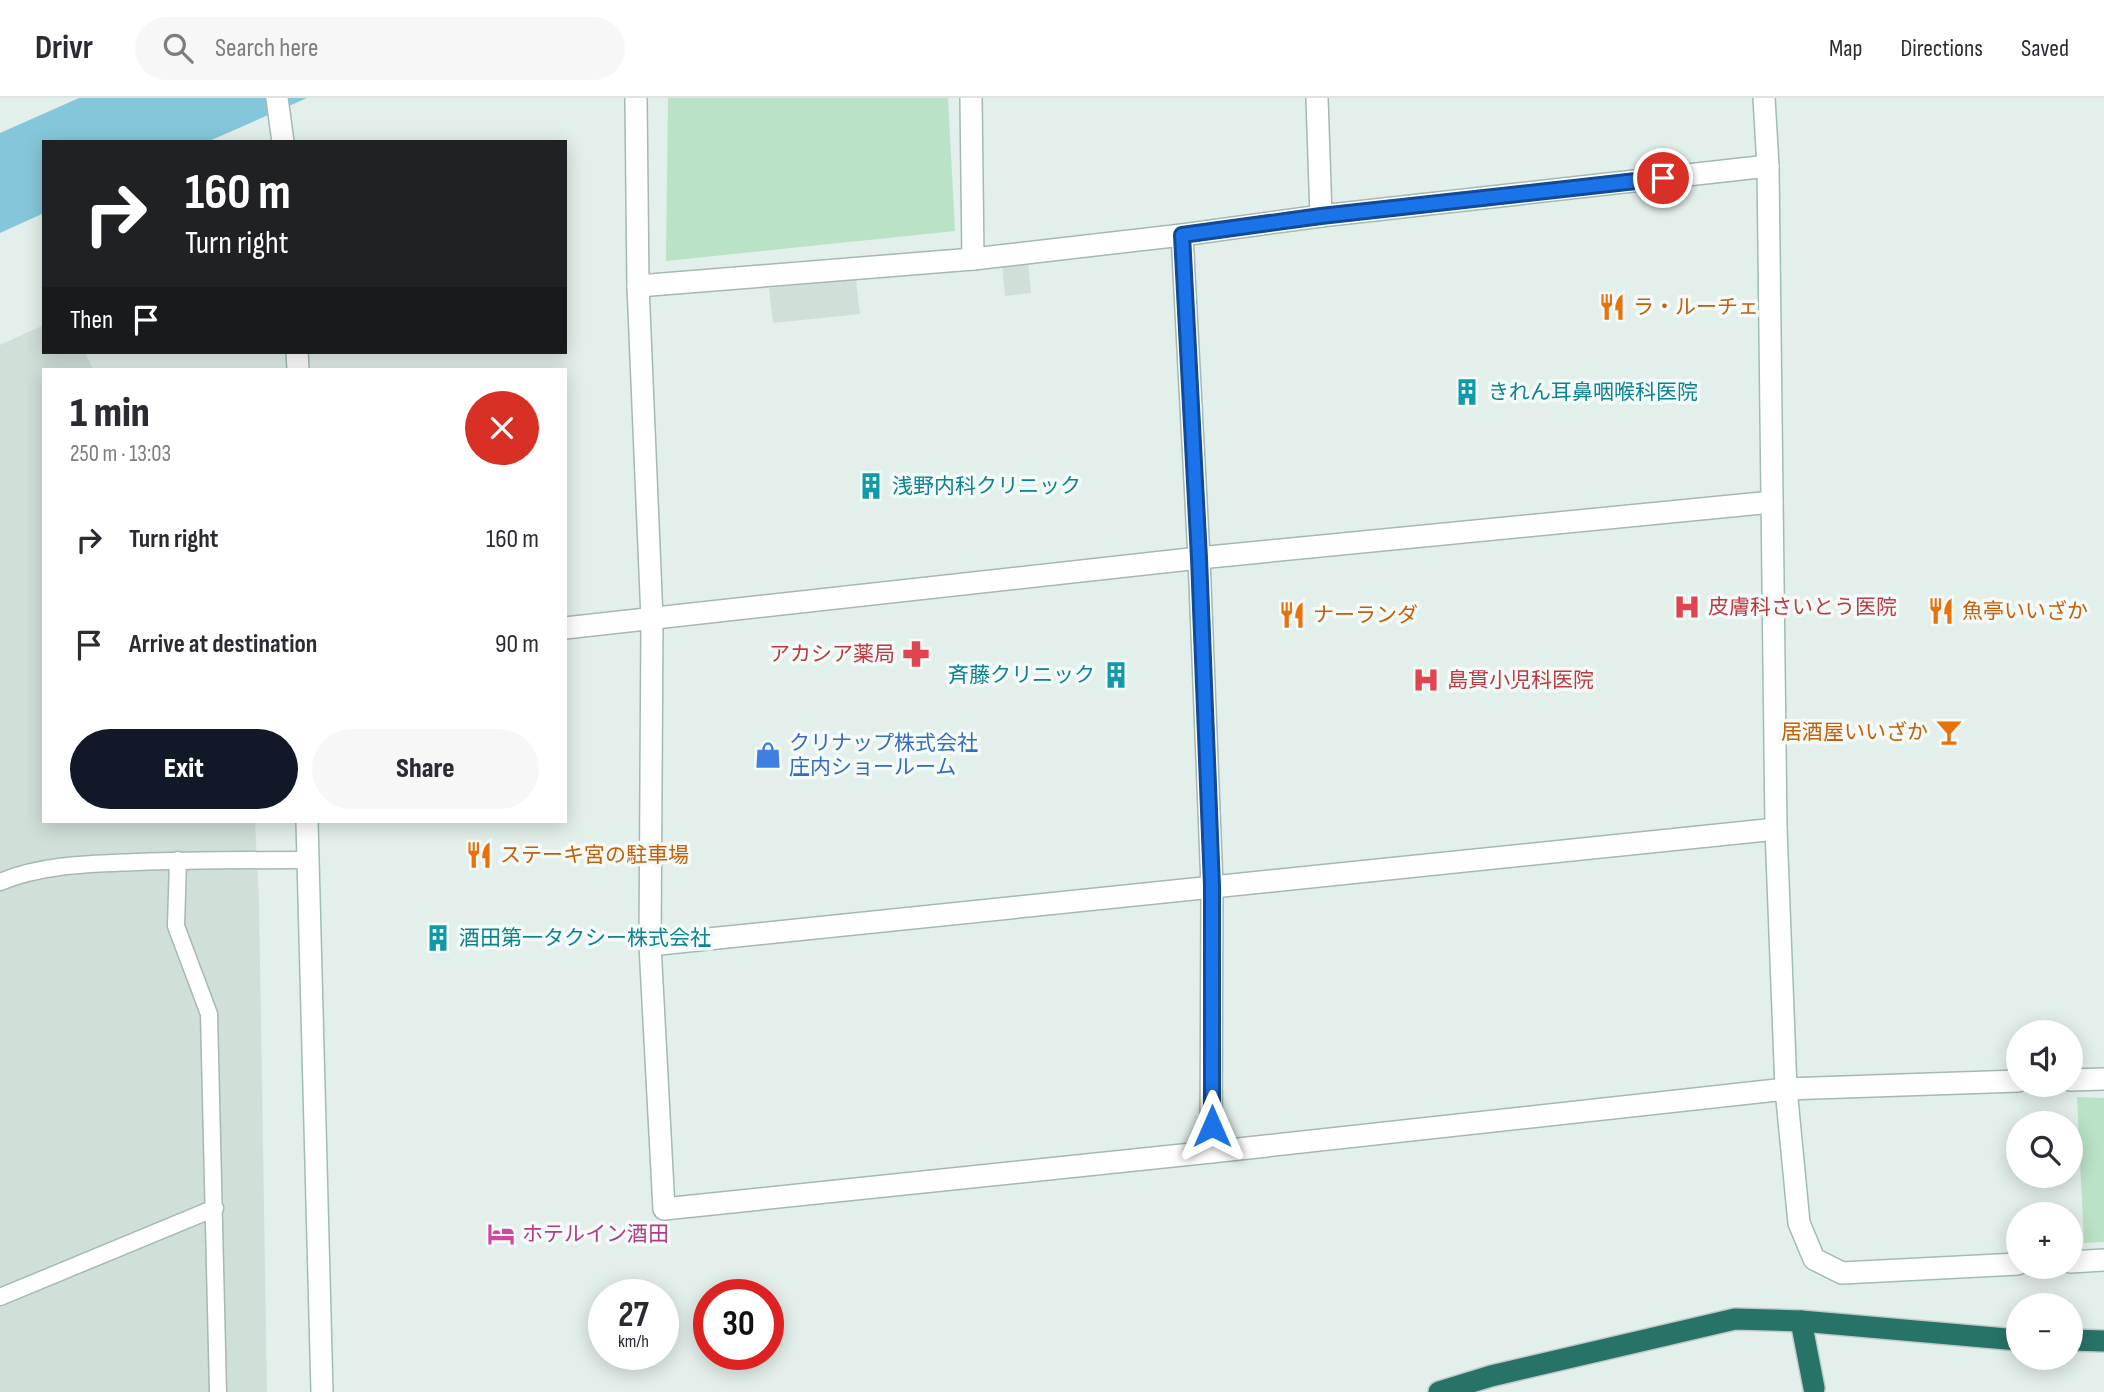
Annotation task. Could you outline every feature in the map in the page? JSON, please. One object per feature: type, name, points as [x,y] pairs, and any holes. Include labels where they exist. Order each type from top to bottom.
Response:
[{"type":"highway","points":[[1439,1392],[1490,1376],[1735,1319],[1801,1321],[2006,1339]]},
{"type":"highway","points":[[1801,1321],[1814,1388]]},
{"type":"highway","points":[[2083,1340],[2104,1341]]},
{"type":"street","points":[[276,98],[283,140]]},
{"type":"street","points":[[636,98],[638,286],[652,619],[650,944],[664,1209],[1786,1088],[2006,1081]]},
{"type":"street","points":[[971,98],[973,259]]},
{"type":"street","points":[[1317,98],[1321,216]]},
{"type":"street","points":[[1764,98],[1768,166],[1776,829],[1786,1088],[1799,1223],[1814,1259],[1842,1273],[2006,1265]]},
{"type":"street","points":[[638,286],[973,259],[1321,216],[1768,166]]},
{"type":"street","points":[[1182,235],[1199,558],[1212,886],[1212,1152]]},
{"type":"street","points":[[567,628],[1199,558],[1772,502]]},
{"type":"street","points":[[307,823],[323,1392]]},
{"type":"street","points":[[650,944],[1776,829]]},
{"type":"street","points":[[2083,1080],[2104,1079]]},
{"type":"street","points":[[2083,1261],[2104,1260]]},
{"type":"lane","points":[[178,860],[176,926],[209,1014],[218,1392]]},
{"type":"lane","points":[[0,883],[41,870],[69,865],[178,860],[308,860]]},
{"type":"lane","points":[[0,1297],[215,1208]]},
{"type":"shaded area","points":[[1028,262],[1031,293],[1005,296],[1002,265]]},
{"type":"shaded area","points":[[856,279],[860,314],[773,323],[769,288]]},
{"type":"shaded area","points":[[42,326],[42,354],[86,354],[93,368],[42,368],[42,823],[255,823],[259,900],[267,1392],[0,1392],[0,345]]},
{"type":"green space","points":[[668,98],[948,98],[955,231],[666,261]]},
{"type":"green space","points":[[2077,1097],[2104,1098],[2104,1242],[2084,1243],[2081,1188],[2083,1111],[2078,1111]]},
{"type":"water","points":[[79,98],[307,98],[212,140],[42,140],[42,214],[0,233],[0,133]]},
{"type":"place","name":"ラ・ルーチェ","points":[[1612,307]]},
{"type":"place","name":"きれん耳鼻咽喉科医院","points":[[1467,392]]},
{"type":"place","name":"浅野内科クリニック","points":[[871,486]]},
{"type":"place","name":"皮膚科さいとう医院","points":[[1687,607]]},
{"type":"place","name":"魚亭いいざか","points":[[1941,611]]},
{"type":"place","name":"ナーランダ","points":[[1292,615]]},
{"type":"place","name":"アカシア薬局","points":[[916,654]]},
{"type":"place","name":"斉藤クリニック","points":[[1116,675]]},
{"type":"place","name":"島貫小児科医院","points":[[1426,680]]},
{"type":"place","name":"居酒屋いいざか","points":[[1949,732]]},
{"type":"place","name":"クリナップ株式会社 庄内ショールーム","points":[[768,755]]},
{"type":"place","name":"ステーキ宮の駐車場","points":[[479,855]]},
{"type":"place","name":"酒田第一タクシー株式会社","points":[[438,938]]},
{"type":"place","name":"ホテルイン酒田","points":[[501,1234]]},
{"type":"route","points":[[1212,1126],[1212,886],[1199,558],[1182,235],[1321,216],[1663,178]]}]
